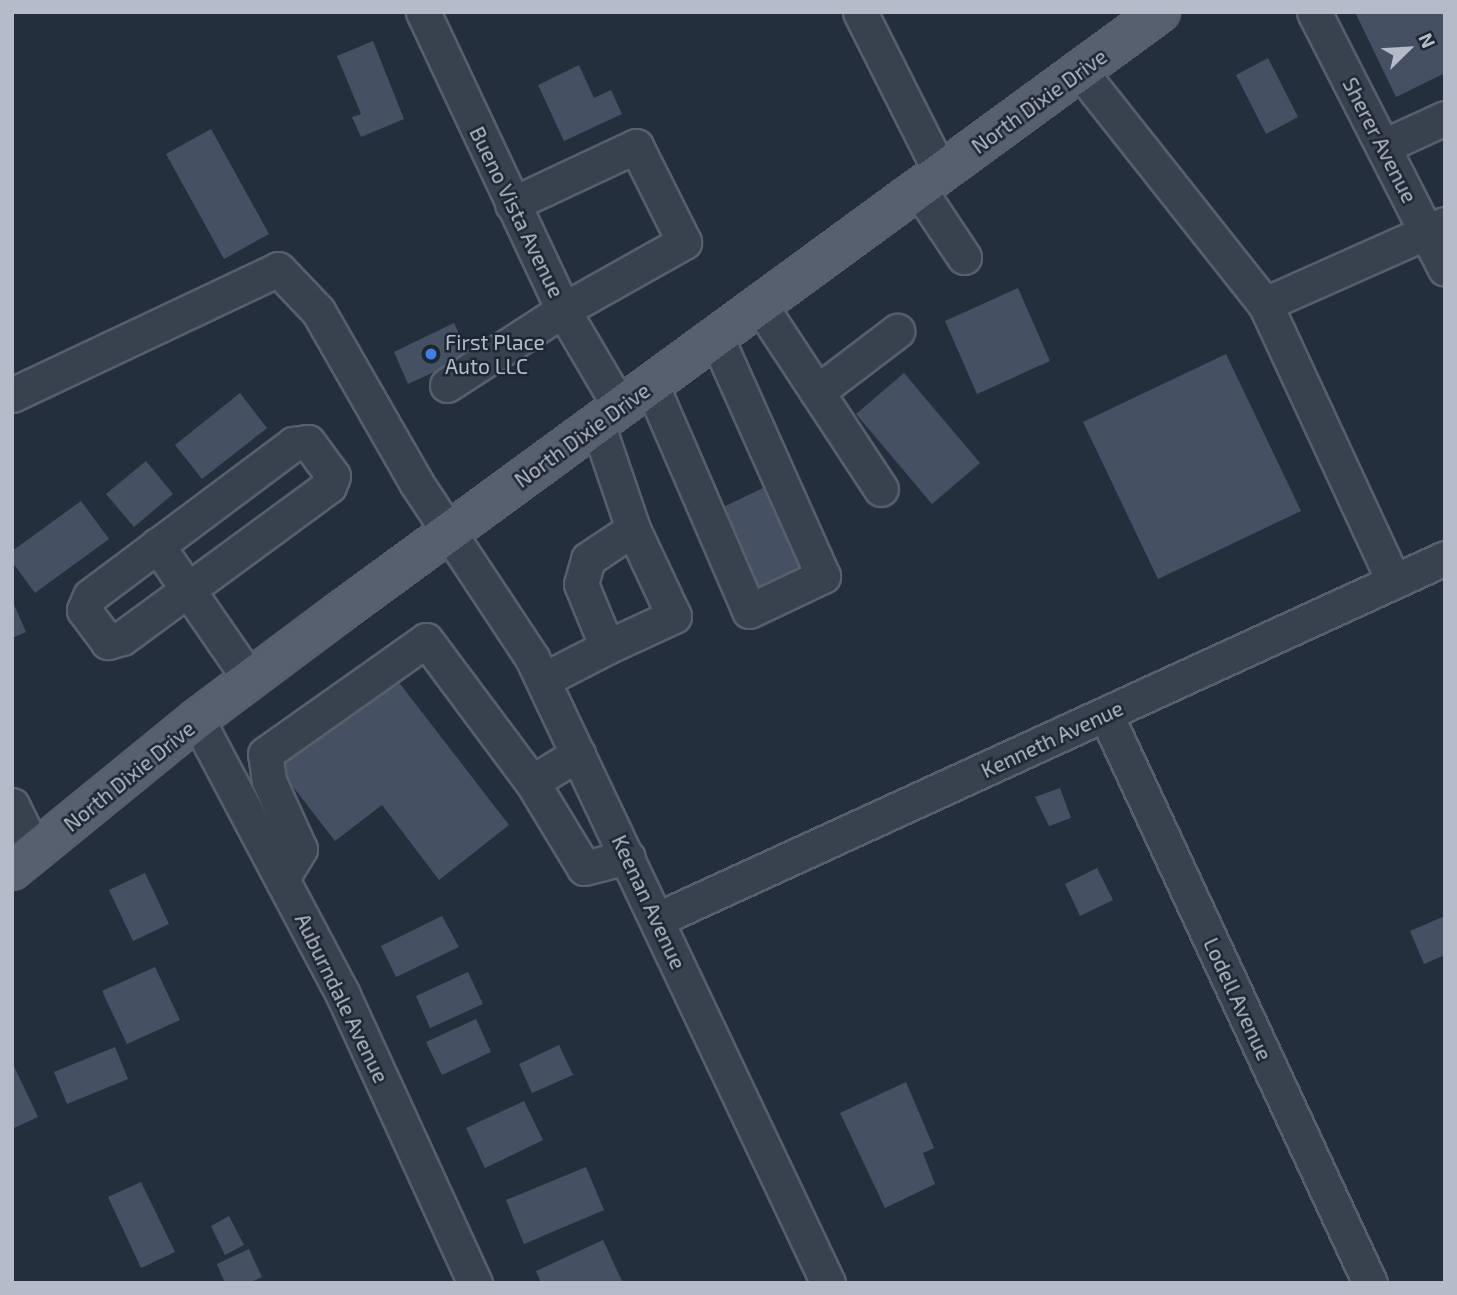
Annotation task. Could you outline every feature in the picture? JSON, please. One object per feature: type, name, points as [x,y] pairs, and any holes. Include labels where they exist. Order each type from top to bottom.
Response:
[{"type":"main road","name":"North Dixie Drive","points":[[24,861],[197,719],[1160,12]]},
{"type":"street","name":"Bueno Vista Avenue","points":[[423,12],[563,310],[609,415],[633,529],[674,616],[607,647]]},
{"type":"street","points":[[860,12],[964,257]]},
{"type":"street","name":"Sherer Avenue","points":[[1314,12],[1384,146],[1436,228],[1445,269]]},
{"type":"street","points":[[1080,71],[1265,304],[1394,582]]},
{"type":"street","points":[[1384,146],[1445,118]]},
{"type":"street","points":[[447,385],[563,310],[684,242],[636,146],[512,204]]},
{"type":"street","points":[[1265,304],[1436,228]]},
{"type":"street","name":"Keenan Avenue","points":[[12,395],[278,269],[318,310],[417,484],[514,627],[543,680],[828,1283]]},
{"type":"street","points":[[760,305],[881,489]]},
{"type":"street","points":[[817,392],[897,331]]},
{"type":"street","points":[[651,384],[749,611],[823,576],[716,337]]},
{"type":"street","points":[[308,442],[333,476],[329,486],[188,589],[122,638],[108,642],[84,610],[90,596],[158,545],[293,444],[308,442]]},
{"type":"street","points":[[543,680],[607,647],[581,584],[588,559],[633,529]]},
{"type":"street","points":[[158,545],[250,680]]},
{"type":"street","name":"Kenneth Avenue","points":[[658,919],[1445,558]]},
{"type":"street","points":[[283,877],[300,849],[269,781],[265,754],[426,640],[532,782],[584,869],[628,856]]},
{"type":"street","name":"Lodell Avenue","points":[[1106,715],[1370,1283]]},
{"type":"street","name":"Auburndale Avenue","points":[[197,719],[283,877],[343,995],[475,1283]]},
{"type":"street","points":[[532,782],[578,754]]},
{"type":"street","points":[[12,805],[24,861]]},
{"type":"building","points":[[1355,12],[1445,12],[1445,73],[1396,97]]},
{"type":"building","points":[[373,41],[404,119],[361,137],[352,117],[361,114],[337,56]]},
{"type":"building","points":[[1268,58],[1298,117],[1266,134],[1236,75]]},
{"type":"building","points":[[579,65],[594,98],[611,90],[622,114],[564,141],[538,85]]},
{"type":"building","points":[[211,129],[269,234],[224,259],[166,154]]},
{"type":"building","points":[[1018,288],[1050,361],[977,394],[945,321]]},
{"type":"building","name":"First Place Auto LLC","points":[[454,323],[469,356],[408,384],[394,352]]},
{"type":"building","points":[[1226,354],[1301,511],[1158,579],[1083,422]]},
{"type":"building","points":[[904,373],[980,463],[932,504],[856,414]]},
{"type":"building","points":[[240,393],[267,428],[202,479],[175,445]]},
{"type":"building","points":[[146,461],[173,494],[134,527],[106,494]]},
{"type":"building","points":[[769,485],[810,572],[753,599],[711,513]]},
{"type":"building","points":[[81,501],[109,539],[35,593],[12,562],[12,551]]},
{"type":"building","points":[[12,600],[26,632],[12,638]]},
{"type":"building","points":[[394,676],[509,825],[439,880],[382,805],[335,841],[277,766]]},
{"type":"building","points":[[1060,788],[1071,818],[1049,826],[1035,797]]},
{"type":"building","points":[[1097,868],[1113,900],[1080,916],[1065,884]]},
{"type":"building","points":[[145,873],[169,924],[133,941],[109,890]]},
{"type":"building","points":[[442,916],[459,947],[396,977],[381,946]]},
{"type":"building","points":[[1445,916],[1445,955],[1424,964],[1410,931]]},
{"type":"building","points":[[155,967],[180,1020],[127,1044],[102,991]]},
{"type":"building","points":[[468,972],[483,1004],[430,1028],[416,996]]},
{"type":"building","points":[[476,1019],[491,1052],[442,1075],[426,1042]]},
{"type":"building","points":[[559,1045],[573,1075],[532,1093],[519,1064]]},
{"type":"building","points":[[115,1047],[128,1079],[67,1104],[54,1072]]},
{"type":"building","points":[[12,1062],[38,1117],[12,1129]]},
{"type":"building","points":[[906,1082],[934,1148],[923,1153],[935,1184],[885,1208],[840,1113]]},
{"type":"building","points":[[524,1101],[543,1140],[485,1168],[466,1128]]},
{"type":"building","points":[[586,1167],[604,1210],[524,1244],[506,1200]]},
{"type":"building","points":[[141,1182],[175,1252],[141,1268],[108,1197]]},
{"type":"building","points":[[229,1216],[244,1245],[225,1255],[211,1226]]},
{"type":"building","points":[[603,1240],[622,1281],[541,1283],[536,1271]]},
{"type":"building","points":[[249,1249],[262,1277],[249,1283],[225,1283],[217,1264]]},
{"type":"place","name":"First Place Auto LLC","points":[[431,354]]}]
